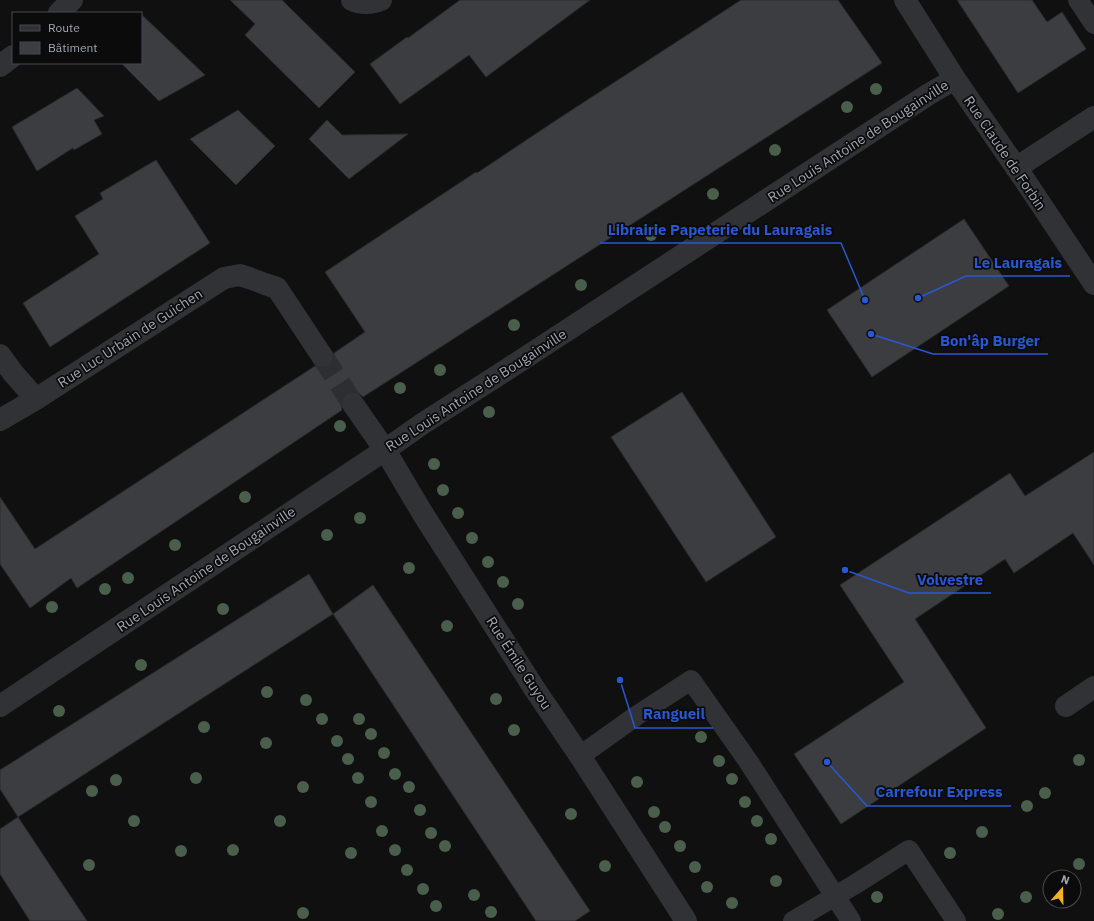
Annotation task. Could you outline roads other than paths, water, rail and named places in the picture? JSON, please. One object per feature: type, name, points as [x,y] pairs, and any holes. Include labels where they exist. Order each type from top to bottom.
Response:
[{"type":"street","points":[[60,12],[72,0]]},
{"type":"street","points":[[352,0],[356,2],[377,2],[381,0]]},
{"type":"street","name":"Rue Claude de Forbin","points":[[905,0],[955,79],[1094,284]]},
{"type":"street","points":[[0,66],[12,57]]},
{"type":"street","name":"Rue Louis Antoine de Bougainville","points":[[0,706],[422,424],[929,94],[955,79]]},
{"type":"street","points":[[1016,168],[1094,117]]},
{"type":"street","name":"Rue Luc Urbain de Guichen","points":[[0,420],[36,399],[224,278],[240,275],[277,288],[322,356]]},
{"type":"street","points":[[0,355],[13,373],[36,399]]},
{"type":"street","name":"Rue Émile Guyou","points":[[354,404],[530,682],[580,756],[686,921]]},
{"type":"street","points":[[1066,706],[1094,687]]},
{"type":"lane","points":[[1078,0],[1094,24]]},
{"type":"lane","points":[[580,756],[636,716],[691,680],[748,761],[851,921]]},
{"type":"lane","points":[[794,921],[909,850],[956,921]]},
{"type":"tunnel","points":[[322,356],[353,404]]},
{"type":"place","name":"Le Lauragais","points":[[918,298]]},
{"type":"place","name":"Librairie Papeterie du Lauragais","points":[[865,300]]},
{"type":"place","name":"Bon'âp Burger","points":[[871,334]]},
{"type":"place","name":"Volvestre","points":[[845,570]]},
{"type":"place","name":"Rangueil","points":[[620,680]]},
{"type":"place","name":"Carrefour Express","points":[[827,762]]}]
